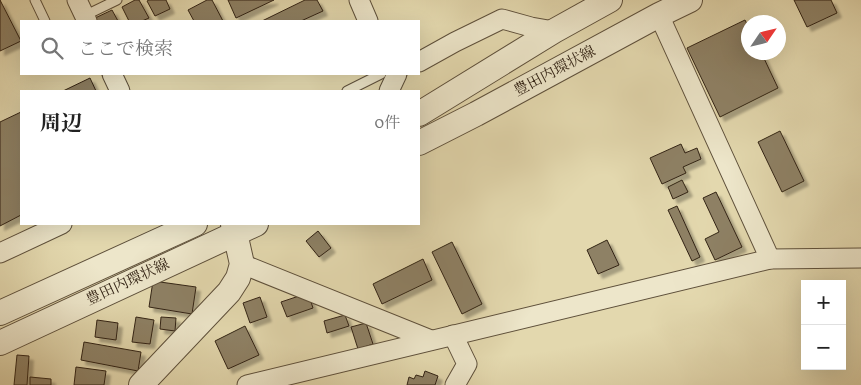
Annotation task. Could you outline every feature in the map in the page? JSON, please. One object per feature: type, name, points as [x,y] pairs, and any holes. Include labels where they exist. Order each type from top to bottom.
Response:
[{"type":"street","points":[[359,0],[368,20]]},
{"type":"street","points":[[420,113],[554,31],[610,0]]},
{"type":"street","name":"豊田内環状線","points":[[420,142],[484,110],[656,7],[690,0]]},
{"type":"street","points":[[656,7],[770,259]]},
{"type":"street","points":[[420,61],[502,19],[554,31]]},
{"type":"street","points":[[112,75],[120,90]]},
{"type":"street","points":[[389,90],[397,75]]},
{"type":"street","points":[[0,253],[60,225]]},
{"type":"street","name":"豊田内環状線","points":[[0,313],[193,225]]},
{"type":"street","name":"豊田内環状線","points":[[0,344],[234,228],[250,225]]},
{"type":"street","points":[[141,385],[229,292],[238,278],[242,264],[234,228]]},
{"type":"street","points":[[247,385],[770,259],[861,258]]},
{"type":"street","points":[[242,264],[431,340]]},
{"type":"street","points":[[453,335],[467,364],[455,385]]},
{"type":"lane","points":[[35,0],[45,20]]},
{"type":"lane","points":[[83,12],[118,0]]},
{"type":"lane","points":[[349,90],[379,75]]},
{"type":"building","points":[[0,0],[20,41],[0,51]]},
{"type":"building","points":[[135,0],[139,0],[149,18],[144,20],[128,20],[122,7]]},
{"type":"building","points":[[166,0],[170,9],[155,16],[147,1]]},
{"type":"building","points":[[207,0],[212,0],[222,20],[193,20],[188,10]]},
{"type":"building","points":[[228,0],[274,0],[236,18]]},
{"type":"building","points":[[305,0],[317,0],[323,11],[303,20],[264,20]]},
{"type":"building","points":[[794,0],[831,0],[837,13],[807,27]]},
{"type":"building","points":[[112,10],[117,20],[94,20]]},
{"type":"building","points":[[741,22],[741,60],[765,60],[778,88],[720,117],[687,48]]},
{"type":"building","points":[[90,78],[96,90],[65,90]]},
{"type":"building","points":[[20,112],[20,216],[0,226],[0,122]]},
{"type":"building","points":[[780,131],[804,181],[782,192],[758,142]]},
{"type":"building","points":[[681,144],[685,153],[697,148],[701,159],[683,167],[686,173],[662,184],[650,158]]},
{"type":"building","points":[[682,180],[688,192],[673,199],[668,187]]},
{"type":"building","points":[[716,192],[742,247],[715,260],[705,239],[719,232],[703,198]]},
{"type":"building","points":[[677,206],[700,257],[692,261],[668,210]]},
{"type":"building","points":[[318,231],[331,248],[319,257],[306,241]]},
{"type":"building","points":[[607,240],[619,265],[598,274],[587,250]]},
{"type":"building","points":[[452,242],[482,304],[462,314],[432,252]]},
{"type":"building","points":[[423,259],[432,280],[382,304],[373,284]]},
{"type":"building","points":[[153,281],[196,287],[192,314],[149,307]]},
{"type":"building","points":[[308,293],[313,308],[287,317],[281,302]]},
{"type":"building","points":[[260,297],[267,317],[250,323],[243,303]]},
{"type":"building","points":[[345,315],[349,326],[327,333],[324,321]]},
{"type":"building","points":[[136,317],[154,320],[150,344],[132,342]]},
{"type":"building","points":[[161,317],[176,318],[175,331],[160,329]]},
{"type":"building","points":[[97,320],[118,323],[116,340],[95,337]]},
{"type":"building","points":[[366,323],[373,344],[358,349],[351,327]]},
{"type":"building","points":[[245,326],[259,355],[228,369],[215,341]]},
{"type":"building","points":[[84,342],[141,352],[138,371],[81,360]]},
{"type":"building","points":[[17,355],[29,356],[27,385],[14,385]]},
{"type":"building","points":[[76,367],[106,371],[104,385],[74,385]]},
{"type":"building","points":[[425,371],[438,376],[435,385],[407,385],[409,377],[414,379],[416,375],[423,377]]},
{"type":"building","points":[[30,377],[51,379],[51,385],[30,385]]}]
